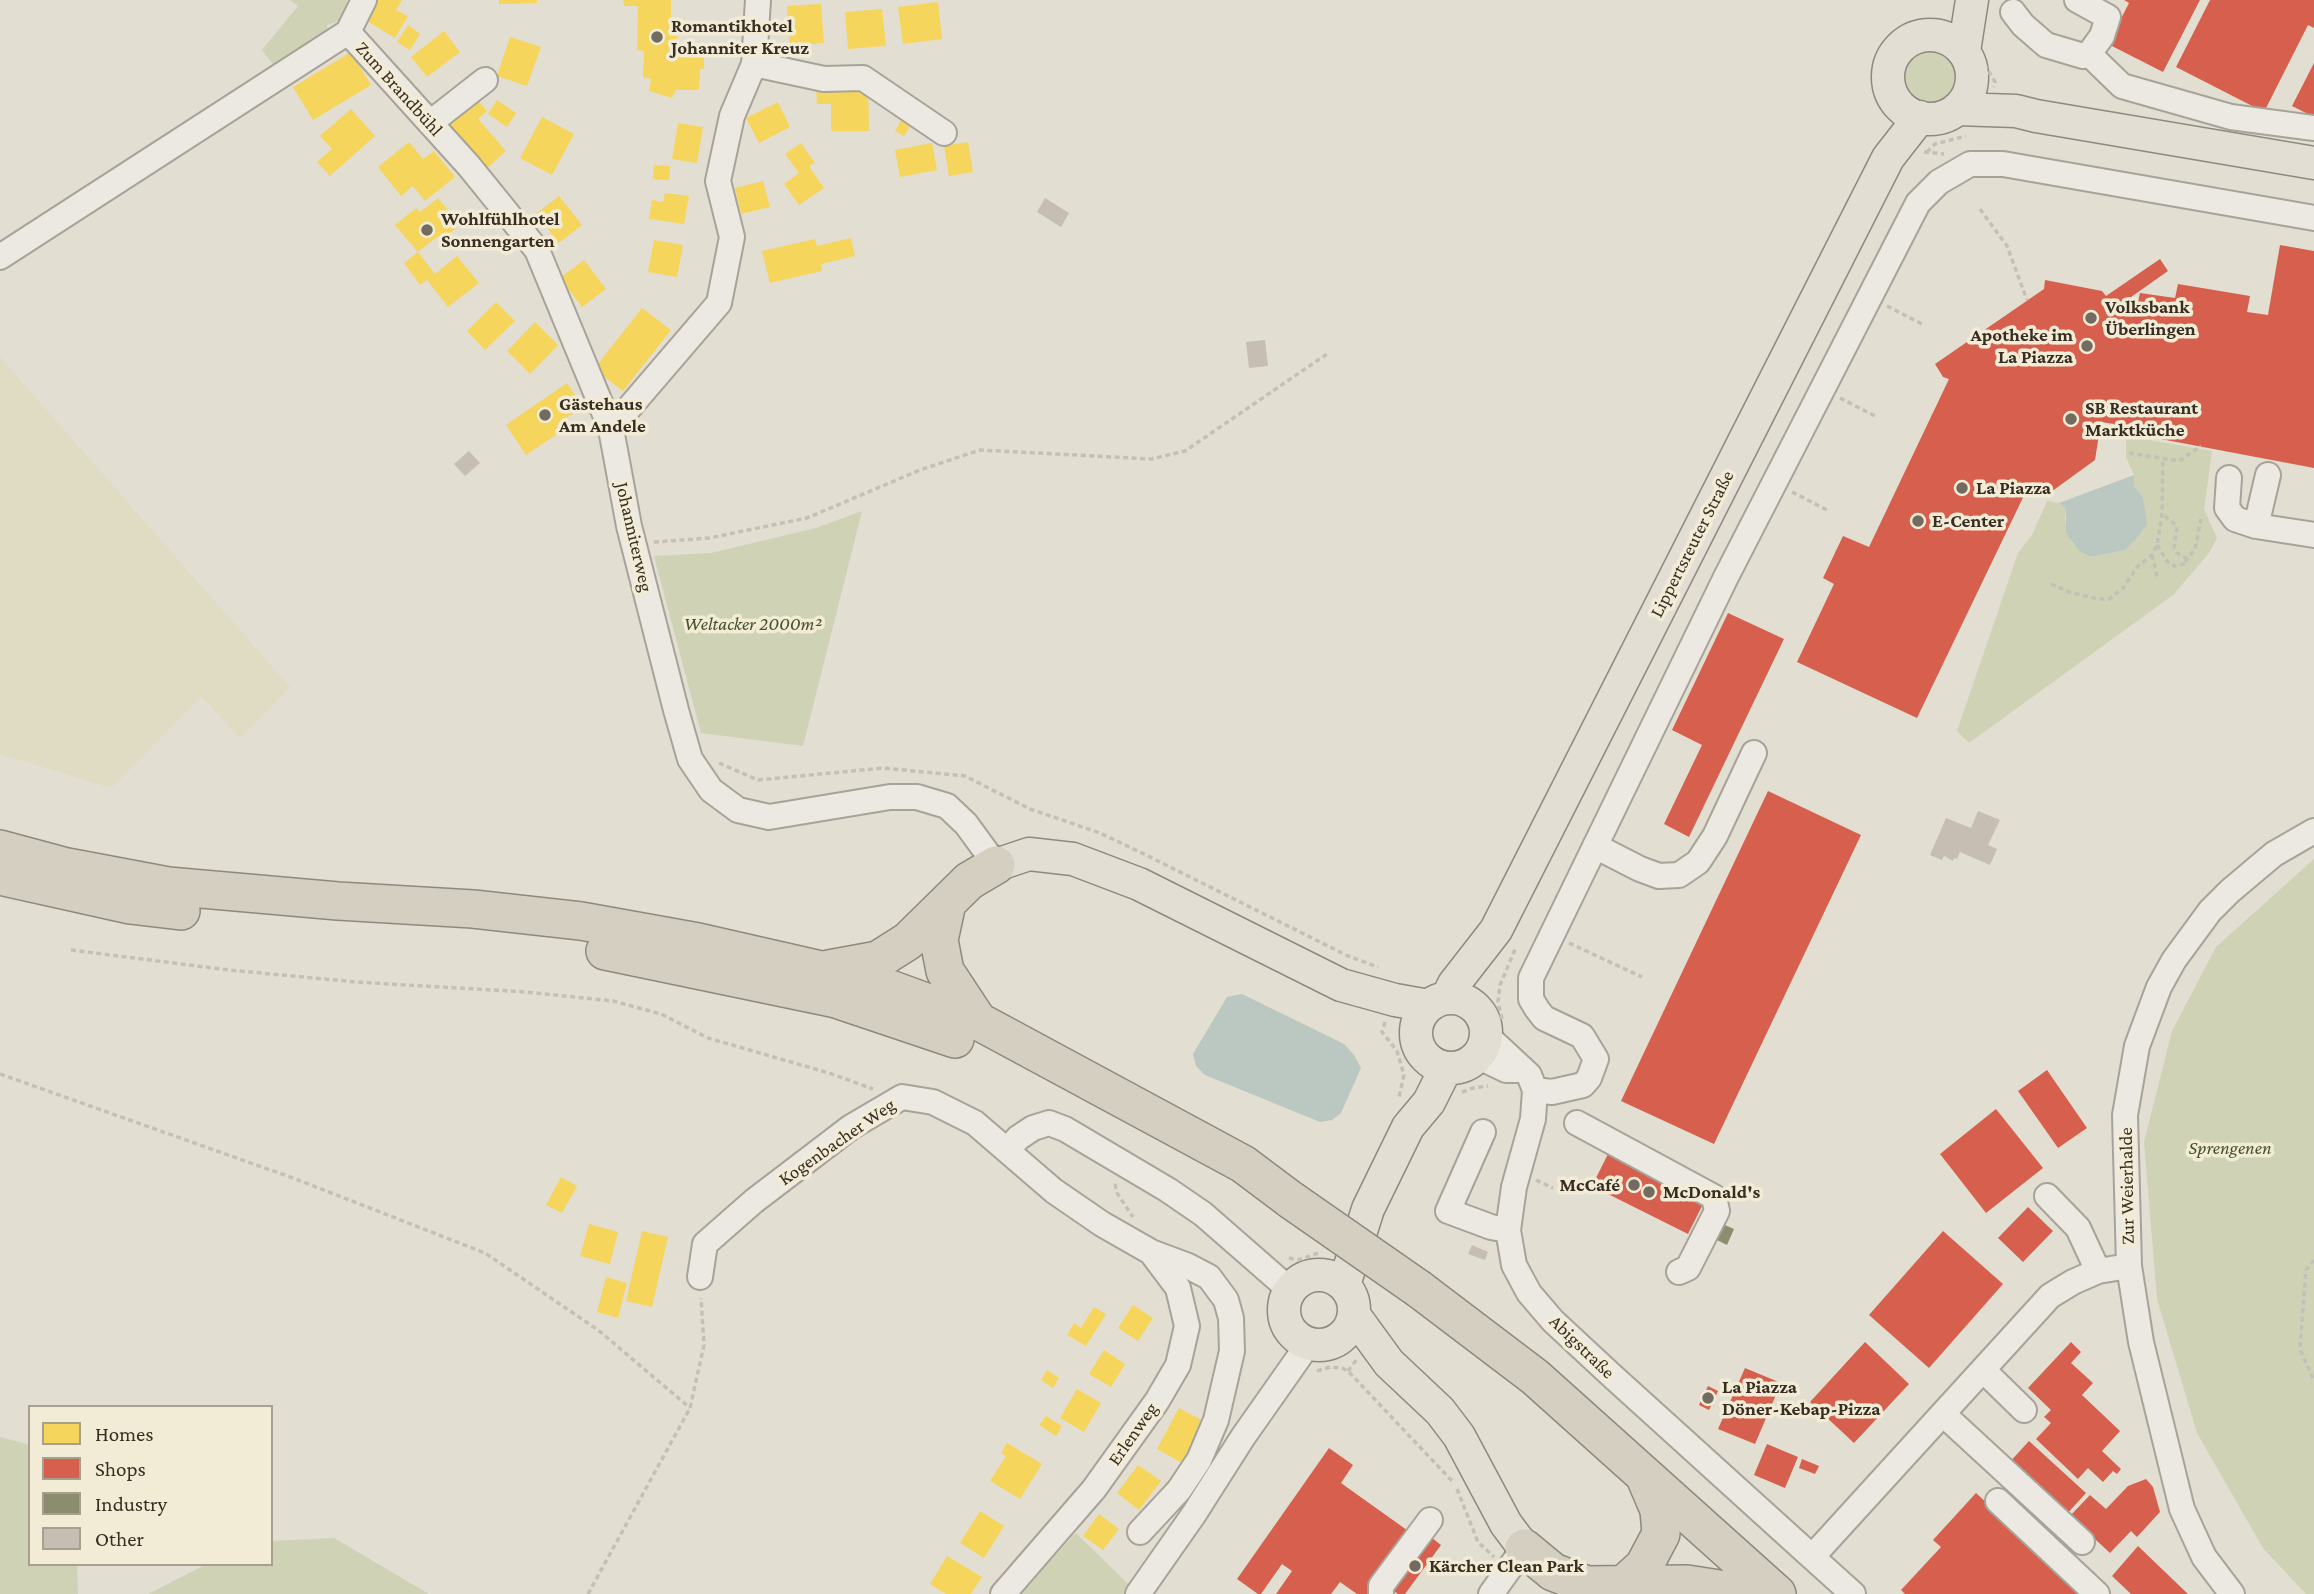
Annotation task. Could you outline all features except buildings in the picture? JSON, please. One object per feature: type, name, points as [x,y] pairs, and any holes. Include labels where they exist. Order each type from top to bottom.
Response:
[{"type":"highway","points":[[0,849],[67,867],[168,886],[338,901],[473,909],[581,922],[698,942],[890,989],[978,1021],[1243,1164],[1419,1289],[1535,1377],[1777,1594]]},
{"type":"highway","points":[[821,970],[878,960],[908,941],[969,881],[996,865]]},
{"type":"highway","points":[[0,876],[143,907],[238,918],[562,942],[835,999],[1093,1084]]},
{"type":"highway","points":[[947,903],[939,940],[945,971],[978,1021]]},
{"type":"highway","points":[[1623,1585],[1644,1566],[1661,1534],[1659,1510],[1643,1473]]},
{"type":"highway","points":[[1516,1558],[1587,1585],[1687,1584],[1751,1594]]},
{"type":"main road","points":[[1937,35],[1962,0]]},
{"type":"main road","points":[[1972,0],[1968,66],[1965,101],[1946,115],[1933,118],[1908,109],[1890,89],[1888,75],[1891,61],[1899,49],[1910,40],[1923,35],[1937,35],[1947,38],[1968,66],[2016,111]]},
{"type":"main road","name":"Lippertsreuter Straße","points":[[1418,1043],[1418,1020],[1470,1022],[1496,930],[1888,158],[1908,109]]},
{"type":"main road","points":[[1957,109],[2016,111],[2036,117],[2314,163]]},
{"type":"main road","points":[[996,865],[1029,853],[1073,859],[1139,884],[1341,985],[1418,1043],[1449,1082]]},
{"type":"main road","points":[[1331,1280],[1408,1127],[1449,1082],[1457,1068],[1468,1063],[1470,1022],[1341,985]]},
{"type":"main road","points":[[1408,1127],[1418,1043]]},
{"type":"main road","points":[[1323,1333],[1352,1299],[1331,1280],[1307,1277],[1290,1290],[1284,1308],[1285,1318],[1389,1363],[1440,1411],[1459,1436],[1506,1524],[1516,1558]]},
{"type":"street","points":[[348,32],[364,0]]},
{"type":"street","points":[[611,429],[719,303],[732,237],[718,181],[732,116],[754,64],[758,0]]},
{"type":"street","points":[[2013,12],[2023,25],[2046,45],[2083,56],[2089,54],[2102,36],[2108,17],[2077,0]]},
{"type":"street","name":"Zum Brandbühl","points":[[0,257],[348,32],[430,123],[537,250],[611,429]]},
{"type":"street","points":[[2089,54],[2122,86],[2231,117],[2314,128]]},
{"type":"street","points":[[754,64],[824,79],[863,78],[944,133]]},
{"type":"street","points":[[430,123],[485,80]]},
{"type":"street","points":[[1470,1022],[1506,1070],[1552,1092],[1583,1085],[1589,1078],[1596,1059],[1582,1036],[1544,1018],[1531,999],[1531,978],[1774,482],[1918,203],[1939,182],[1970,164],[2003,164],[2314,218]]},
{"type":"street","name":"Johanniterweg","points":[[611,429],[629,526],[690,759],[711,790],[738,810],[769,817],[890,797],[916,797],[947,806],[966,824],[996,865]]},
{"type":"street","points":[[2256,526],[2268,475]]},
{"type":"street","points":[[2229,478],[2227,508],[2235,519],[2256,526],[2314,535]]},
{"type":"street","points":[[1595,846],[1660,876],[1679,875],[1698,862],[1716,836],[1754,753]]},
{"type":"street","name":"Zur Weierhalde","points":[[2232,1594],[2204,1557],[2182,1508],[2141,1342],[2129,1266],[2125,1115],[2130,1076],[2147,1016],[2174,960],[2210,912],[2251,872],[2274,854],[2314,831]]},
{"type":"street","name":"Abigstraße","points":[[1528,1080],[1533,1119],[1514,1188],[1508,1230],[1514,1265],[1529,1293],[1553,1321],[1853,1594]]},
{"type":"street","name":"Kogenbacher Weg","points":[[700,1278],[705,1244],[754,1201],[852,1127],[902,1097],[933,1102],[975,1123],[1009,1150]]},
{"type":"street","points":[[1009,1150],[1018,1138],[1033,1128],[1049,1123],[1065,1129],[1203,1214],[1290,1290]]},
{"type":"street","points":[[1577,1123],[1714,1197],[1717,1211],[1688,1268],[1679,1272]]},
{"type":"street","points":[[1483,1132],[1448,1211],[1491,1227],[1508,1230]]},
{"type":"street","name":"Erlenweg","points":[[1009,1150],[1054,1191],[1102,1224],[1152,1252],[1209,1277],[1226,1300],[1232,1351],[1216,1420],[1199,1460],[1179,1490],[1140,1532]]},
{"type":"street","points":[[2046,1196],[2078,1228],[2098,1271]]},
{"type":"street","name":"Erlenweg","points":[[1003,1594],[1094,1489],[1157,1401],[1178,1365],[1187,1326],[1178,1288],[1152,1252]]},
{"type":"street","points":[[1812,1557],[2050,1296],[2098,1271],[2129,1266]]},
{"type":"street","points":[[1138,1594],[1243,1437],[1323,1333]]},
{"type":"street","points":[[1983,1370],[2024,1410]]},
{"type":"street","points":[[1943,1414],[2082,1542]]},
{"type":"street","points":[[1998,1501],[2097,1594]]},
{"type":"street","points":[[1381,1594],[1381,1586],[1430,1520]]},
{"type":"street","points":[[1491,1594],[1516,1558]]},
{"type":"path","points":[[1927,152],[1935,144],[1975,136]]},
{"type":"path","points":[[1980,209],[2007,246],[2027,300]]},
{"type":"path","points":[[1870,297],[1922,324]]},
{"type":"path","points":[[629,526],[652,542],[709,538],[807,518],[920,470],[980,450],[1151,459],[1185,451],[1327,354]]},
{"type":"path","points":[[1823,388],[1875,416]]},
{"type":"path","points":[[2129,453],[2179,461],[2201,446]]},
{"type":"path","points":[[2050,584],[2086,596],[2109,598],[2123,588],[2138,566],[2152,555],[2157,545],[2162,514],[2163,459]]},
{"type":"path","points":[[1774,482],[1827,510]]},
{"type":"path","points":[[2162,514],[2177,526],[2174,548],[2186,558],[2184,564]]},
{"type":"path","points":[[2157,545],[2169,564],[2184,564],[2195,549],[2201,519]]},
{"type":"path","points":[[2152,555],[2158,580]]},
{"type":"path","points":[[1551,935],[1642,977]]},
{"type":"path","points":[[71,950],[356,982],[526,992],[613,1001],[661,1013],[708,1038],[902,1097]]},
{"type":"path","points":[[1470,1022],[1502,1020],[1497,1002],[1500,985]]},
{"type":"path","points":[[1383,1025],[1382,1032],[1397,1051],[1401,1063],[1404,1075],[1402,1089]]},
{"type":"path","points":[[0,1074],[293,1178],[485,1253],[598,1330],[690,1408]]},
{"type":"path","points":[[1449,1082],[1473,1088],[1493,1086]]},
{"type":"path","points":[[1117,1160],[1113,1173],[1117,1193],[1152,1252]]},
{"type":"path","points":[[2314,1260],[2306,1270],[2300,1349],[2314,1381]]},
{"type":"path","points":[[588,1594],[690,1408],[704,1345],[700,1278]]},
{"type":"path","points":[[1307,1378],[1330,1367],[1348,1371],[1450,1477],[1458,1490],[1478,1542],[1516,1558]]},
{"type":"shaded area","points":[[0,357],[290,687],[240,738],[201,697],[111,788],[0,754]]},
{"type":"shaded area","points":[[2134,475],[2134,486],[2143,497],[2147,524],[2125,550],[2090,557],[2078,550],[2066,533],[2066,509],[2059,503]]},
{"type":"shaded area","points":[[1242,994],[1344,1044],[1354,1055],[1361,1068],[1341,1113],[1332,1120],[1320,1122],[1205,1075],[1196,1066],[1193,1054],[1227,997]]},
{"type":"green space","points":[[290,0],[347,0],[343,19],[327,25],[328,36],[278,71],[262,50],[298,6]]},
{"type":"green space","points":[[1925,45],[1937,45],[1956,58],[1961,75],[1959,87],[1948,100],[1937,105],[1925,105],[1906,92],[1901,81],[1901,69],[1914,50]]},
{"type":"green space","points":[[2126,436],[2212,451],[2204,509],[2217,538],[2209,553],[2173,595],[1969,743],[1957,731],[2018,553],[2032,535],[2047,501],[2059,503],[2066,509],[2065,520],[2072,543],[2090,557],[2125,550],[2146,524],[2143,497],[2134,486],[2134,475],[2126,457]]},
{"type":"green space","name":"Weltacker 2000m²","points":[[862,511],[803,746],[701,733],[654,556],[711,553],[816,528]]},
{"type":"green space","name":"Sprengenen","points":[[2314,859],[2314,1594],[2306,1594],[2263,1548],[2197,1433],[2157,1299],[2144,1142],[2172,1031],[2216,947]]},
{"type":"green space","points":[[0,1437],[28,1444],[28,1566],[77,1566],[78,1594],[0,1594]]},
{"type":"green space","points":[[1076,1533],[1126,1582],[1144,1594],[1020,1594]]},
{"type":"green space","points":[[334,1538],[429,1594],[148,1594],[203,1566],[273,1566],[273,1541]]},
{"type":"place","name":"Romantikhotel Johanniter Kreuz","points":[[657,37]]},
{"type":"place","name":"Wohlfühlhotel Sonnengarten","points":[[427,230]]},
{"type":"place","name":"Volksbank Überlingen","points":[[2091,318]]},
{"type":"place","name":"Apotheke im La Piazza","points":[[2087,346]]},
{"type":"place","name":"Gästehaus Am Andele","points":[[545,415]]},
{"type":"place","name":"SB Restaurant Marktküche","points":[[2071,419]]},
{"type":"place","name":"La Piazza","points":[[1962,488]]},
{"type":"place","name":"E-Center","points":[[1918,521]]},
{"type":"place","name":"McCafé","points":[[1634,1185]]},
{"type":"place","name":"McDonald's","points":[[1649,1192]]},
{"type":"place","name":"La Piazza Döner-Kebap-Pizza","points":[[1708,1398]]},
{"type":"place","name":"Kärcher Clean Park","points":[[1415,1566]]}]
